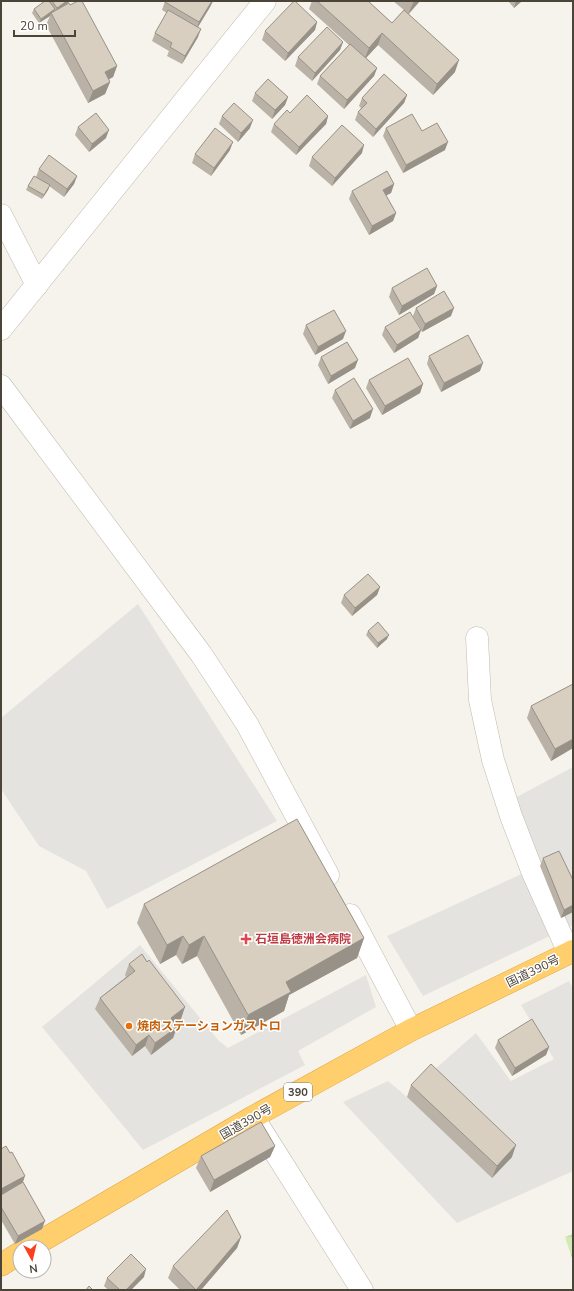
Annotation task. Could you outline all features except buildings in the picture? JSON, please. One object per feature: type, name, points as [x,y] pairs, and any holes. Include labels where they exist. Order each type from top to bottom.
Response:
[{"type":"highway","name":"国道390号","points":[[45,1239],[253,1117],[411,1030],[571,952]]},
{"type":"highway","points":[[1,1264],[12,1258]]},
{"type":"street","points":[[1,329],[265,1]]},
{"type":"street","points":[[1,215],[37,285]]},
{"type":"street","points":[[1,386],[209,667],[247,724],[411,1030]]},
{"type":"street","points":[[477,638],[480,700],[493,760],[511,816],[533,873],[571,952]]},
{"type":"street","points":[[253,1117],[362,1290]]},
{"type":"green space","points":[[573,1234],[573,1261],[565,1237]]},
{"type":"shaded area","points":[[138,604],[277,821],[107,909],[86,871],[39,846],[1,789],[1,718]]},
{"type":"shaded area","points":[[573,767],[573,925],[565,929],[513,799]]},
{"type":"shaded area","points":[[528,871],[554,934],[423,996],[387,936]]},
{"type":"shaded area","points":[[140,945],[219,1041],[228,1048],[366,975],[376,1007],[298,1051],[305,1065],[143,1150],[42,1027]]},
{"type":"shaded area","points":[[569,981],[573,989],[573,1171],[457,1223],[343,1102],[388,1081],[493,1178],[427,1076],[476,1033],[511,1081],[554,1059],[521,1005]]},
{"type":"place","name":"石垣島徳洲会病院","points":[[246,939]]},
{"type":"place","name":"焼肉ステーションガストロ","points":[[129,1026]]}]
